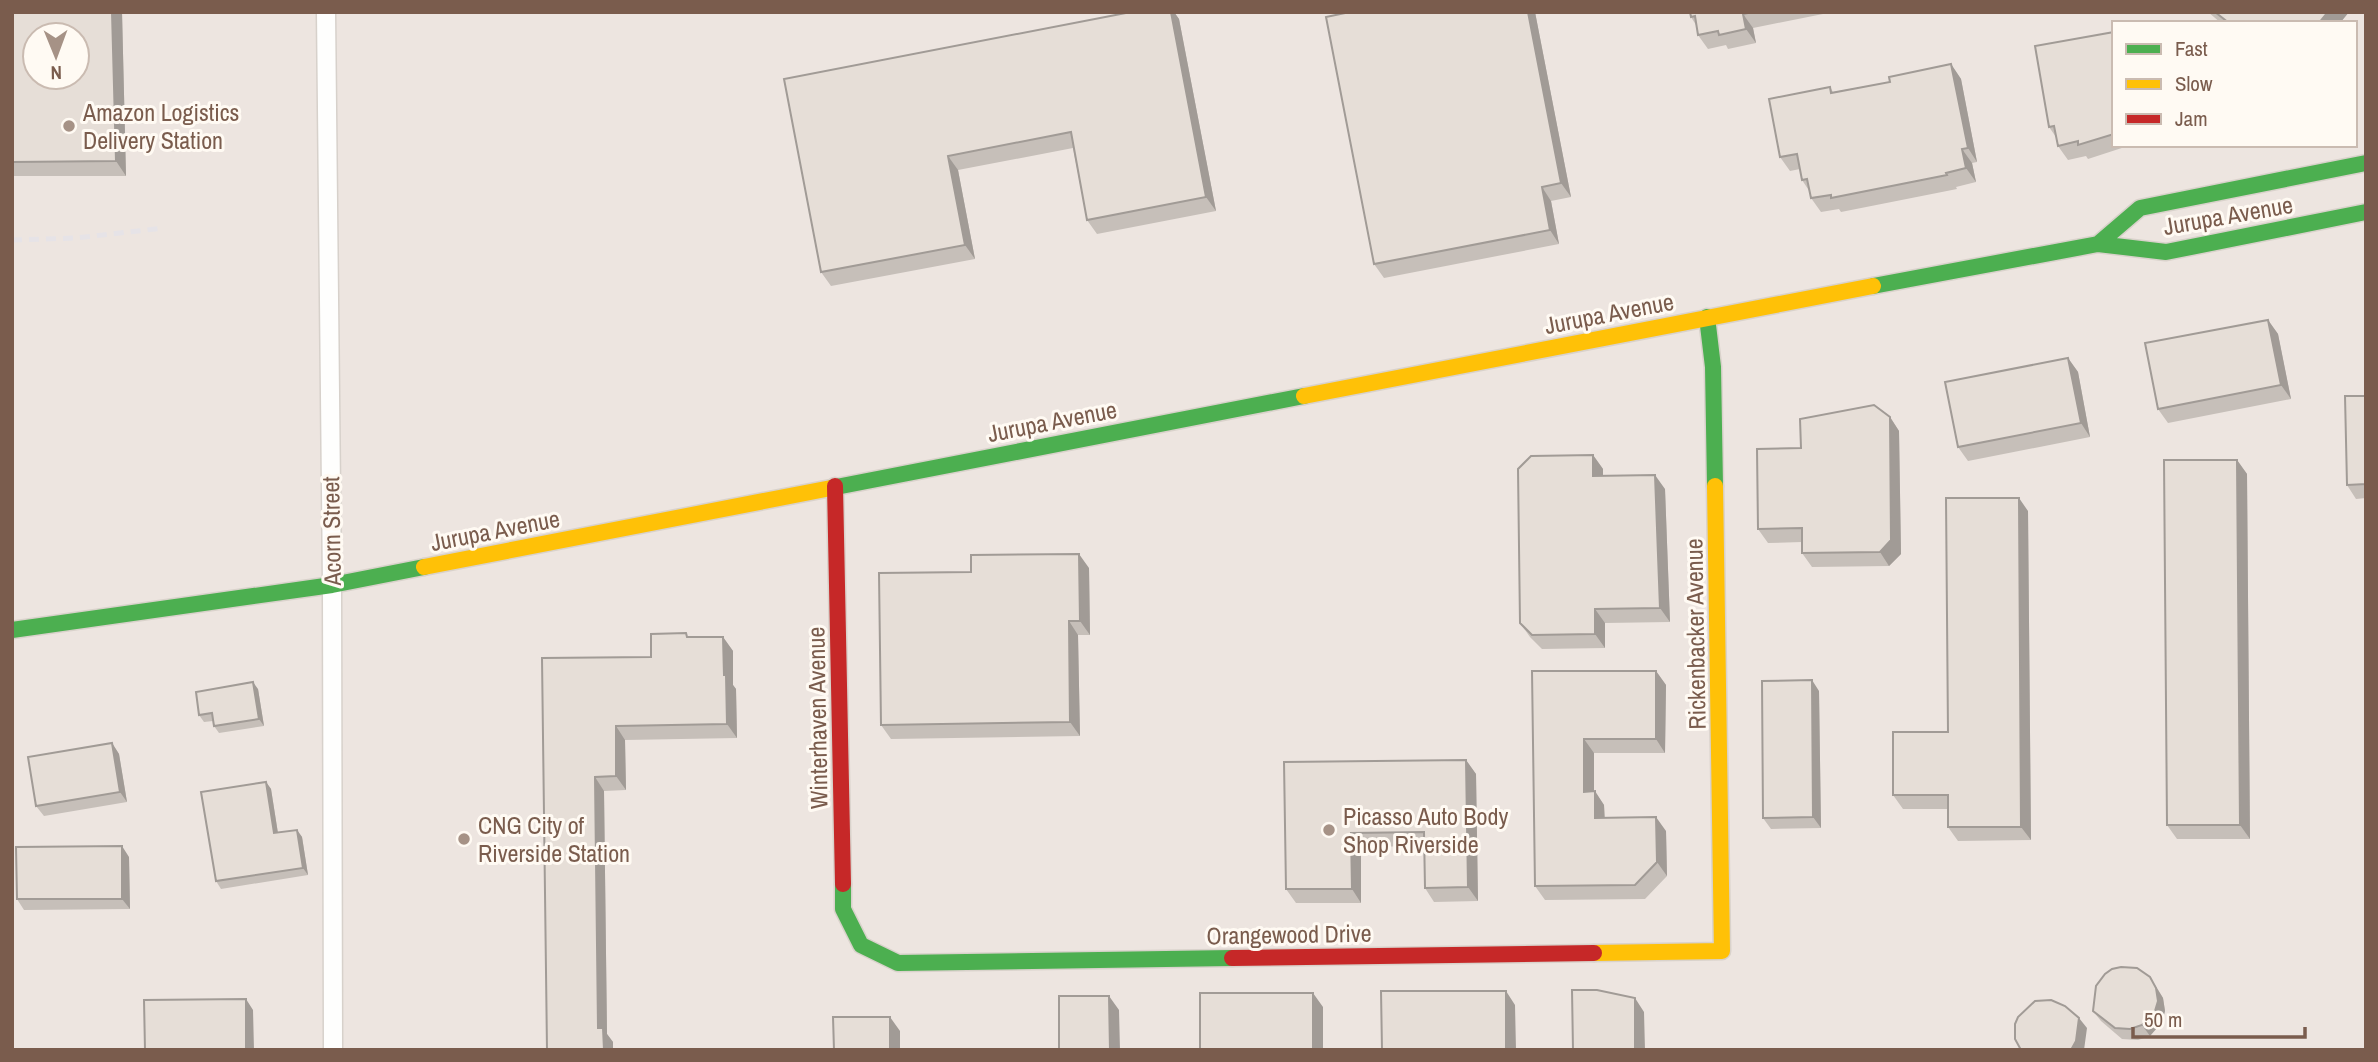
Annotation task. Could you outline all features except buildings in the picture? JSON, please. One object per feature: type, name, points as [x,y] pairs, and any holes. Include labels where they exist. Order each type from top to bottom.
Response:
[{"type":"main road","name":"Jurupa Avenue","points":[[2098,244],[2140,208],[2366,163]]},
{"type":"main road","name":"Jurupa Avenue","points":[[12,630],[332,585],[1707,317],[2098,244],[2166,252],[2366,212]]},
{"type":"main road","name":"Rickenbacker Avenue","points":[[1707,317],[1713,367],[1722,951]]},
{"type":"main road","name":"Winterhaven Avenue","points":[[835,486],[843,909],[861,945]]},
{"type":"main road","name":"Orangewood Drive","points":[[861,945],[898,963],[1722,951]]},
{"type":"street","name":"Acorn Street","points":[[326,12],[332,585],[333,1050]]},
{"type":"shaded area","points":[[12,12],[2366,12],[2366,1050],[12,1050]]},
{"type":"railway","points":[[12,240],[76,238],[164,228]]},
{"type":"traffic: fast","points":[[2098,244],[2140,208],[2366,163]]},
{"type":"traffic: fast","points":[[1873,286],[2098,244],[2166,252],[2366,212]]},
{"type":"traffic: fast","points":[[1707,317],[1713,367],[1715,486]]},
{"type":"traffic: fast","points":[[831,488],[1304,396]]},
{"type":"traffic: fast","points":[[12,630],[332,585],[424,567]]},
{"type":"traffic: fast","points":[[843,884],[843,909],[861,945],[898,963],[1232,958]]},
{"type":"traffic: slow","points":[[1304,396],[1873,286]]},
{"type":"traffic: slow","points":[[1594,953],[1722,951],[1715,486]]},
{"type":"traffic: slow","points":[[424,567],[831,488]]},
{"type":"traffic: jam","points":[[835,486],[843,884]]},
{"type":"traffic: jam","points":[[1232,958],[1594,953]]},
{"type":"place","name":"Amazon Logistics Delivery Station","points":[[69,126]]},
{"type":"place","name":"Picasso Auto Body Shop Riverside","points":[[1329,830]]},
{"type":"place","name":"CNG City of Riverside Station","points":[[464,839]]}]
